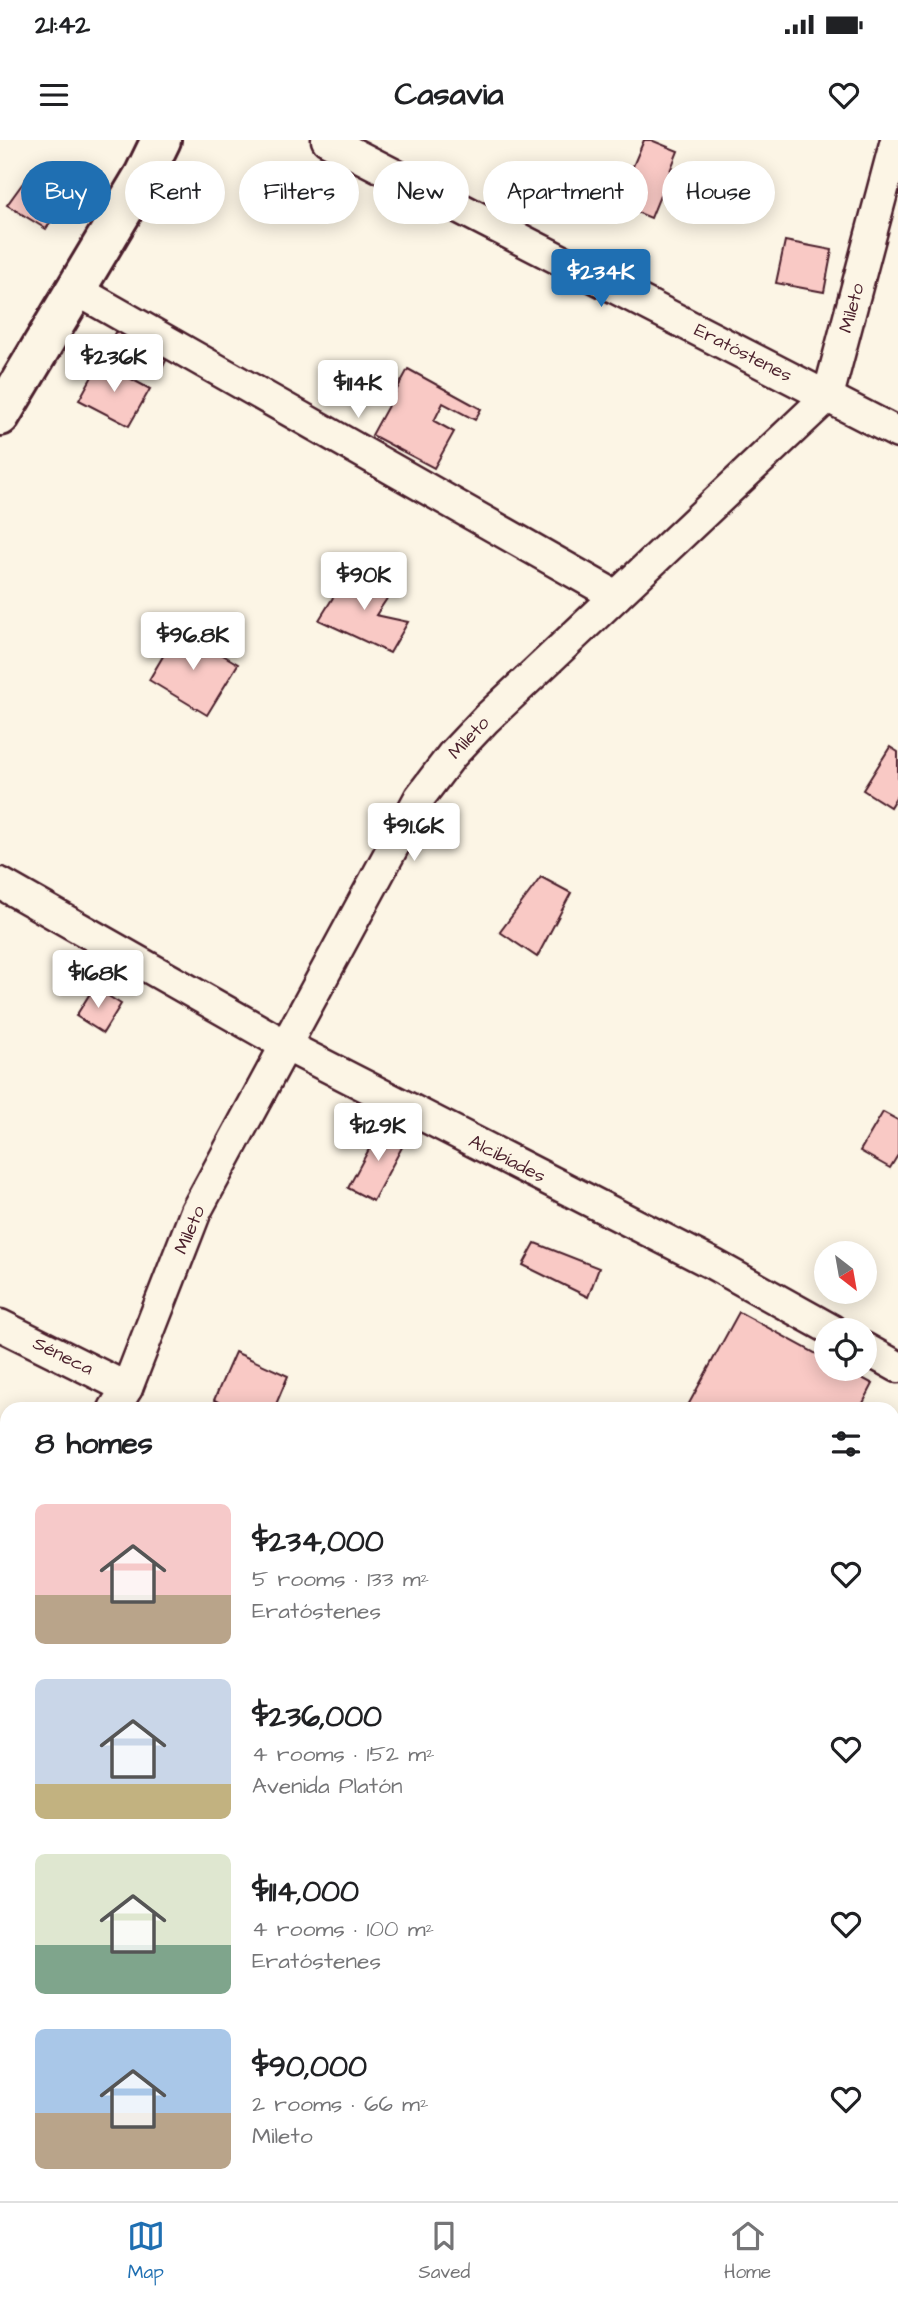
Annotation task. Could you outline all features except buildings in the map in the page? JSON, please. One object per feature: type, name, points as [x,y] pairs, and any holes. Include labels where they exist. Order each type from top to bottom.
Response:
[{"type":"street","points":[[0,416],[144,175],[161,140]]},
{"type":"street","name":"Eratóstenes","points":[[327,140],[898,433]]},
{"type":"street","name":"Mileto","points":[[120,1398],[196,1211],[420,797],[452,755],[486,719],[828,396],[896,140]]},
{"type":"street","points":[[75,289],[617,596]]},
{"type":"street","name":"Alcibíades","points":[[0,884],[287,1046],[713,1264],[814,1320]]},
{"type":"street","name":"Séneca","points":[[0,1325],[120,1398]]},
{"type":"street","points":[[877,1355],[898,1367]]}]
